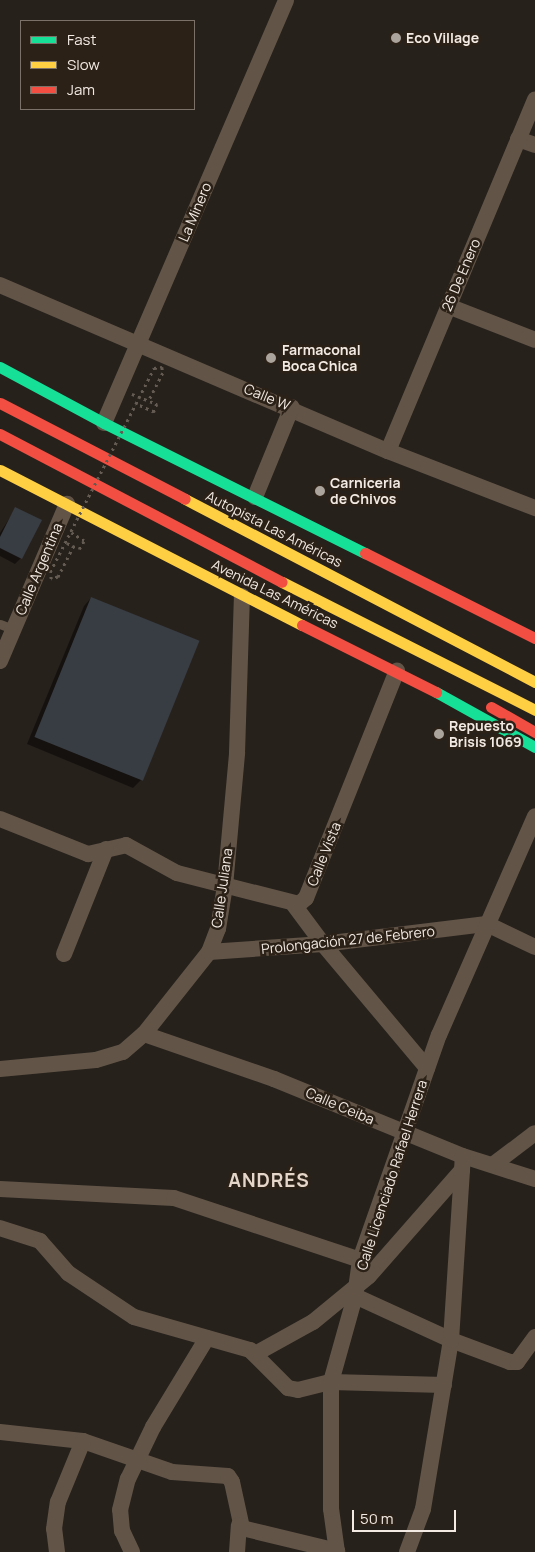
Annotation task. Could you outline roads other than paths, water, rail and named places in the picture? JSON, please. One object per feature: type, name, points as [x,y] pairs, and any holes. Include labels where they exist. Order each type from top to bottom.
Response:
[{"type":"main road","points":[[0,367],[104,423],[535,638]]},
{"type":"main road","name":"Autopista Las Américas","points":[[0,403],[535,682]]},
{"type":"main road","points":[[0,434],[349,617],[535,710]]},
{"type":"main road","name":"Avenida Las Américas","points":[[0,470],[242,596],[397,671],[535,747]]},
{"type":"main road","points":[[349,617],[432,672]]},
{"type":"main road","points":[[476,651],[521,660]]},
{"type":"main road","points":[[480,700],[535,732]]},
{"type":"street","name":"La Minero","points":[[104,423],[286,0]]},
{"type":"street","name":"26 De Enero","points":[[388,451],[535,99]]},
{"type":"street","points":[[518,139],[535,145]]},
{"type":"street","name":"Calle W","points":[[0,285],[138,346],[292,407],[388,451],[535,508]]},
{"type":"street","points":[[448,306],[535,340]]},
{"type":"street","points":[[255,497],[292,407]]},
{"type":"street","name":"Calle Argentina","points":[[0,661],[7,626],[67,504]]},
{"type":"street","name":"Calle Juliana","points":[[0,1069],[111,1058],[144,1034],[209,952],[218,929],[225,886],[237,753],[242,596]]},
{"type":"street","name":"Calle Vista","points":[[294,904],[306,898],[397,671]]},
{"type":"street","name":"Calle Licenciado Rafael Herrera","points":[[337,1552],[331,1508],[331,1382],[356,1290],[360,1260],[427,1068],[487,924],[535,816]]},
{"type":"street","points":[[0,819],[88,854],[126,845],[177,873],[294,904],[322,944],[427,1068]]},
{"type":"street","points":[[64,954],[106,849]]},
{"type":"street","points":[[487,924],[535,947]]},
{"type":"street","name":"Prolongación 27 de Febrero","points":[[209,952],[322,944],[487,924]]},
{"type":"street","name":"Calle Ceiba","points":[[144,1034],[274,1078],[404,1134],[462,1163],[494,1164],[535,1179]]},
{"type":"street","points":[[494,1164],[535,1133]]},
{"type":"street","points":[[255,1354],[313,1322],[356,1290],[380,1265],[462,1163]]},
{"type":"street","points":[[407,1552],[423,1509],[451,1340],[462,1163]]},
{"type":"street","points":[[0,1189],[174,1198],[360,1260]]},
{"type":"street","points":[[0,1228],[40,1241],[68,1273],[120,1310],[152,1324],[208,1338],[255,1354],[288,1388],[298,1390],[331,1382],[444,1385]]},
{"type":"street","points":[[356,1290],[451,1340],[483,1354],[517,1362],[535,1338]]},
{"type":"street","points":[[132,1552],[122,1531],[120,1510],[128,1479],[153,1427],[208,1338]]},
{"type":"street","points":[[0,1432],[83,1441],[138,1458],[172,1472],[228,1476],[232,1482],[239,1526],[237,1552]]},
{"type":"street","points":[[57,1552],[54,1529],[58,1502],[83,1441]]},
{"type":"street","points":[[239,1526],[248,1531],[337,1552]]},
{"type":"place","name":"Eco Village","points":[[396,38]]},
{"type":"place","name":"Farmaconal Boca Chica","points":[[271,358]]},
{"type":"place","name":"Carniceria de Chivos","points":[[320,491]]},
{"type":"place","name":"Repuesto Brisis 1069","points":[[439,734]]},
{"type":"district","name":"ANDRÉS","points":[[269,1181]]}]
